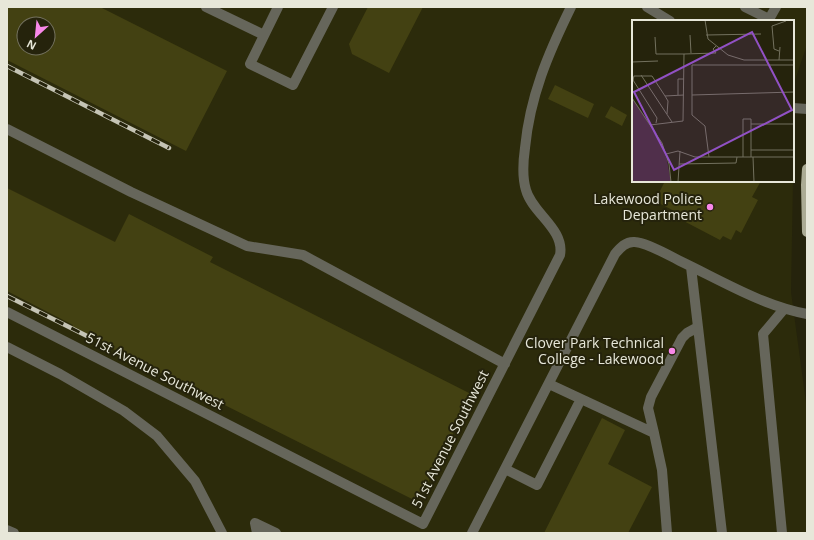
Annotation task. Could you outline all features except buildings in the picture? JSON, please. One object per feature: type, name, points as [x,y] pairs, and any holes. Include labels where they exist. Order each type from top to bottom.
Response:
[{"type":"main road","points":[[807,169],[807,232]]},
{"type":"street","points":[[206,7],[264,35]]},
{"type":"street","points":[[278,7],[250,64],[293,85],[333,7]]},
{"type":"street","name":"51st Avenue Southwest","points":[[7,312],[423,524],[560,255],[562,247],[556,232],[531,203],[525,190],[523,172],[526,137],[536,88],[553,44],[571,7]]},
{"type":"street","points":[[648,7],[668,20]]},
{"type":"street","points":[[745,7],[768,20],[776,7]]},
{"type":"street","points":[[794,108],[807,109]]},
{"type":"street","points":[[7,129],[131,192],[247,246],[303,255],[505,364]]},
{"type":"street","points":[[472,533],[615,254],[624,244],[635,242],[757,299],[784,309],[807,314]]},
{"type":"street","points":[[691,267],[722,533]]},
{"type":"street","points":[[782,533],[763,334],[784,309]]},
{"type":"street","points":[[667,533],[662,470],[648,408],[651,397],[682,338],[687,333],[698,327]]},
{"type":"street","points":[[7,347],[60,374],[124,411],[157,436],[195,481],[222,533]]},
{"type":"street","points":[[549,384],[654,433]]},
{"type":"street","points":[[505,469],[537,485],[581,399]]},
{"type":"street","points":[[257,533],[255,523],[276,533]]},
{"type":"street","points":[[7,530],[14,533]]},
{"type":"shaded area","points":[[7,7],[807,7],[807,45],[794,83],[794,20],[632,20],[632,182],[793,182],[791,292],[807,410],[807,533],[7,533]]},
{"type":"railway","points":[[7,66],[169,148]]},
{"type":"railway","points":[[7,296],[91,338]]},
{"type":"place","name":"Lakewood Police Department","points":[[710,207]]},
{"type":"place","name":"Clover Park Technical College - Lakewood","points":[[672,351]]}]
